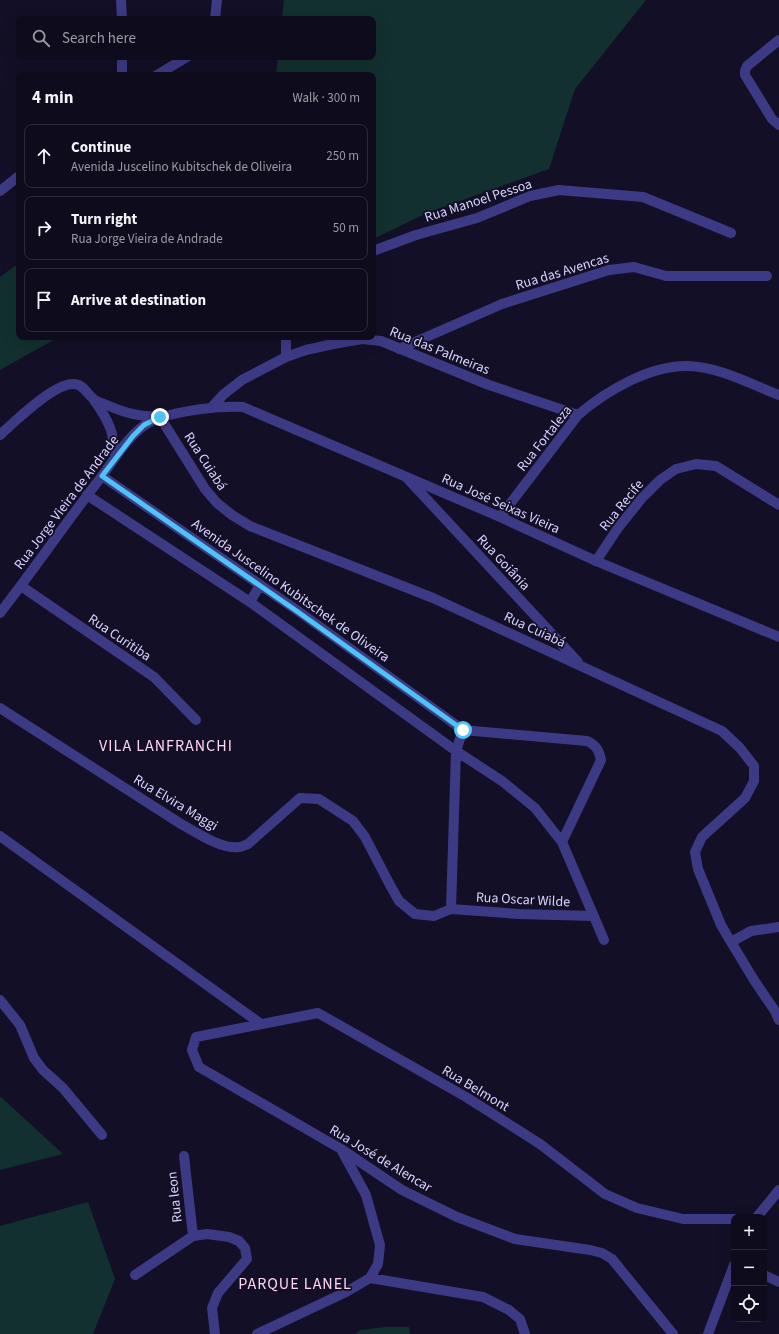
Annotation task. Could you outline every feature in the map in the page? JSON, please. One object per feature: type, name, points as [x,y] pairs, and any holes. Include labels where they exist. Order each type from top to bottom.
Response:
[{"type":"street","points":[[122,0],[122,16]]},
{"type":"street","points":[[215,16],[217,0]]},
{"type":"street","points":[[779,40],[747,66],[745,71],[745,75],[772,119],[779,125]]},
{"type":"street","points":[[122,60],[122,72]]},
{"type":"street","points":[[161,72],[182,60]]},
{"type":"street","points":[[0,191],[16,178]]},
{"type":"street","name":"Rua Manoel Pessoa","points":[[376,250],[416,235],[477,218],[530,196],[559,190],[643,197],[731,233]]},
{"type":"street","name":"Rua das Avencas","points":[[399,349],[502,304],[609,270],[634,267],[666,276],[767,276]]},
{"type":"street","points":[[286,340],[286,358]]},
{"type":"street","name":"Rua das Palmeiras","points":[[211,408],[224,394],[242,380],[286,358],[306,350],[356,340]]},
{"type":"street","name":"Rua das Palmeiras","points":[[372,340],[381,341],[489,385],[578,415]]},
{"type":"street","name":"Rua Fortaleza","points":[[500,517],[578,415],[593,402],[607,393],[645,375],[671,367],[689,366],[724,373],[779,395]]},
{"type":"street","points":[[0,435],[33,406],[64,386],[74,384],[82,386],[105,415],[115,441],[116,458]]},
{"type":"street","points":[[94,400],[130,414],[160,417]]},
{"type":"street","name":"Rua José Seixas Vieira","points":[[211,408],[225,406],[243,407],[500,517],[596,561],[779,637]]},
{"type":"street","name":"Rua Jorge Vieira de Andrade","points":[[0,613],[87,495],[133,436],[144,425],[160,417],[211,408]]},
{"type":"street","name":"Rua Cuiabá","points":[[160,417],[205,489],[217,503],[232,515],[250,526],[433,598],[722,731],[740,748],[754,766],[754,781],[745,798],[702,837],[695,852],[698,869],[720,925],[731,942]]},
{"type":"street","name":"Rua Recife","points":[[596,561],[618,528],[642,498],[660,480],[676,469],[696,464],[716,466],[779,505]]},
{"type":"street","name":"Avenida Juscelino Kubitschek de Oliveira","points":[[102,476],[260,585],[463,730]]},
{"type":"street","name":"Rua Goiânia","points":[[407,478],[582,666]]},
{"type":"street","points":[[87,495],[250,602],[456,751],[502,781],[535,808],[562,842],[604,940]]},
{"type":"street","points":[[250,602],[260,585]]},
{"type":"street","name":"Rua Curitiba","points":[[21,586],[154,677],[196,720]]},
{"type":"street","name":"Rua Elvira Maggi","points":[[0,708],[181,824],[202,836],[225,846],[238,847],[248,844],[300,798],[319,799],[353,821],[365,837],[400,901],[415,914],[434,916],[452,909]]},
{"type":"street","points":[[452,909],[456,751],[463,730],[587,741],[595,744],[599,751],[601,760],[562,842]]},
{"type":"street","points":[[0,839],[261,1024]]},
{"type":"street","name":"Rua Oscar Wilde","points":[[452,909],[519,914],[593,916]]},
{"type":"street","points":[[779,927],[751,932],[731,942],[775,1011],[779,1020]]},
{"type":"street","points":[[0,1000],[20,1024],[34,1058],[43,1070],[63,1088],[102,1135]]},
{"type":"street","name":"Rua Belmont","points":[[196,1037],[318,1013],[466,1097],[540,1144],[605,1194],[637,1208],[683,1219],[731,1219]]},
{"type":"street","name":"Rua José de Alencar","points":[[196,1037],[192,1050],[199,1067],[341,1149],[402,1190],[457,1217],[516,1239],[590,1250],[602,1253],[612,1259],[673,1334]]},
{"type":"street","points":[[257,1334],[346,1292],[370,1278],[378,1264],[380,1245],[366,1195],[341,1149]]},
{"type":"street","name":"Rua leon","points":[[184,1156],[193,1236]]},
{"type":"street","points":[[759,1214],[779,1190]]},
{"type":"street","points":[[135,1275],[193,1236],[207,1234],[229,1237],[239,1241],[245,1248],[247,1258],[218,1293],[212,1308],[215,1334]]},
{"type":"street","points":[[708,1334],[731,1274]]},
{"type":"street","points":[[767,1276],[779,1282]]},
{"type":"street","points":[[370,1278],[483,1297],[509,1310],[520,1319],[525,1334]]},
{"type":"green space","points":[[284,0],[646,0],[575,89],[549,169],[429,212],[376,238],[376,72],[276,72],[278,60],[376,60],[376,16],[282,16]]},
{"type":"green space","points":[[16,265],[16,340],[54,340],[0,370],[0,277]]},
{"type":"green space","points":[[1,1097],[63,1154],[0,1170]]},
{"type":"green space","points":[[88,1202],[115,1279],[93,1334],[0,1334],[0,1226]]},
{"type":"green space","points":[[385,1327],[409,1327],[410,1334],[355,1334],[360,1330]]},
{"type":"district","name":"VILA LANFRANCHI","points":[[166,745]]},
{"type":"district","name":"PARQUE LANEL","points":[[295,1283]]},
{"type":"route","points":[[160,417],[144,425],[133,436],[102,476],[260,585],[463,730]]}]
